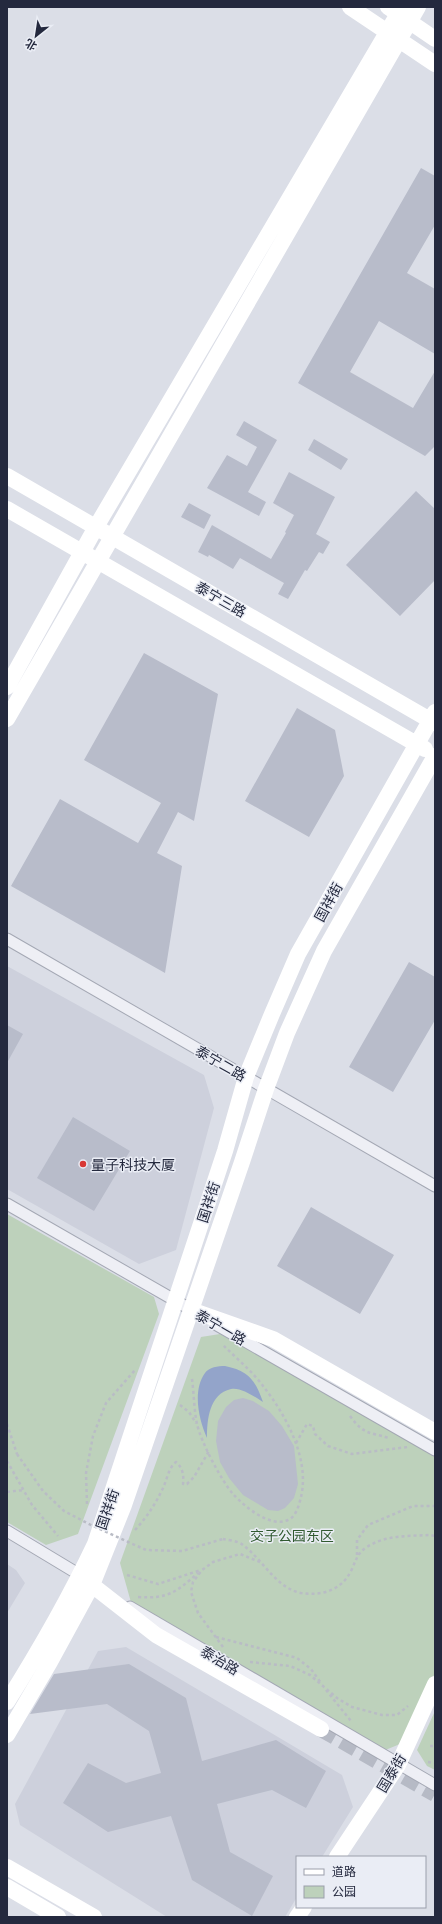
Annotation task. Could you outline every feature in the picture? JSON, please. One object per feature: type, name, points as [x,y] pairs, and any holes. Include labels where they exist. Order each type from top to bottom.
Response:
[{"type":"street","points":[[350,7],[435,64]]},
{"type":"street","points":[[399,12],[418,7]]},
{"type":"street","points":[[7,719],[98,562],[393,36],[399,12]]},
{"type":"street","points":[[399,12],[435,39]]},
{"type":"street","points":[[7,687],[96,527],[393,36]]},
{"type":"street","name":"泰宁三路","points":[[7,476],[433,718]]},
{"type":"street","name":"泰宁三路","points":[[7,509],[435,756]]},
{"type":"street","name":"国祥街","points":[[7,1702],[38,1651],[86,1579],[95,1544],[225,1152],[246,1077],[298,954],[416,744],[433,718]]},
{"type":"street","name":"国祥街","points":[[7,1735],[50,1662],[86,1579],[124,1505],[266,1089],[287,1033],[324,951],[435,756]]},
{"type":"street","name":"泰宁二路","points":[[7,939],[435,1186]]},
{"type":"street","name":"泰宁一路","points":[[7,1204],[435,1450]]},
{"type":"street","points":[[191,1310],[273,1339],[434,1432]]},
{"type":"street","name":"泰治路","points":[[7,1531],[398,1765],[435,1785]]},
{"type":"street","points":[[86,1579],[156,1635],[321,1729]]},
{"type":"street","name":"国泰街","points":[[338,1856],[398,1765],[435,1684]]},
{"type":"street","points":[[7,1867],[94,1917]]},
{"type":"street","points":[[7,1887],[58,1917]]},
{"type":"street","points":[[297,1917],[303,1908]]},
{"type":"path","points":[[180,1405],[189,1412],[197,1425],[209,1451],[233,1494],[251,1510],[266,1519],[278,1522],[289,1520],[297,1511],[303,1482],[301,1462],[296,1443],[282,1411],[263,1385],[223,1345]]},
{"type":"path","points":[[86,1504],[86,1474],[96,1430],[106,1403],[135,1370]]},
{"type":"path","points":[[192,1379],[197,1425]]},
{"type":"path","points":[[347,1411],[358,1426],[372,1435],[388,1438],[394,1441]]},
{"type":"path","points":[[7,1423],[17,1454],[43,1491],[64,1511],[146,1550],[182,1551],[223,1539],[242,1544],[285,1587],[300,1592],[317,1594],[329,1592],[341,1584],[350,1572],[357,1555],[357,1540],[368,1524],[413,1506],[435,1506]]},
{"type":"path","points":[[296,1443],[307,1424],[313,1426],[315,1434],[328,1446],[352,1454],[407,1448],[410,1444]]},
{"type":"path","points":[[400,1444],[413,1451]]},
{"type":"path","points":[[135,1530],[151,1509],[162,1490],[173,1465],[176,1462],[180,1465],[184,1477],[183,1484],[187,1484],[194,1477],[209,1451]]},
{"type":"path","points":[[7,1461],[32,1505],[58,1536]]},
{"type":"path","points":[[7,1492],[24,1490]]},
{"type":"path","points":[[357,1555],[368,1546],[388,1538],[430,1534],[435,1536]]},
{"type":"path","points":[[132,1596],[156,1598],[177,1591],[213,1562],[240,1554],[261,1563]]},
{"type":"path","points":[[126,1575],[158,1584],[202,1570]]},
{"type":"path","points":[[202,1570],[193,1582],[191,1592],[198,1613],[225,1651]]},
{"type":"path","points":[[216,1637],[297,1658],[311,1669],[344,1714],[355,1725]]},
{"type":"path","points":[[244,1662],[290,1666],[310,1675],[337,1698],[352,1707],[382,1715],[397,1715],[412,1704]]},
{"type":"path","points":[[430,1746],[435,1746]]},
{"type":"path","points":[[428,1762],[435,1763]]},
{"type":"shaded area","name":"量子科技大厦","points":[[7,966],[204,1075],[214,1108],[176,1250],[139,1264],[7,1189]]},
{"type":"shaded area","points":[[7,1564],[16,1570],[25,1583],[7,1613]]},
{"type":"shaded area","points":[[126,1647],[342,1775],[353,1807],[323,1856],[296,1856],[296,1899],[285,1917],[167,1917],[20,1825],[15,1804],[98,1651]]},
{"type":"green space","points":[[7,1214],[154,1297],[159,1314],[78,1534],[46,1545],[7,1522]]},
{"type":"green space","name":"交子公园东区","points":[[220,1334],[435,1454],[435,1673],[400,1744],[383,1751],[132,1606],[120,1563],[201,1337]]},
{"type":"green space","points":[[435,1711],[435,1770],[427,1766],[417,1750]]},
{"type":"water","points":[[225,1366],[240,1371],[250,1378],[254,1382],[263,1402],[239,1389],[231,1389],[224,1392],[218,1396],[211,1409],[207,1438],[201,1423],[198,1406],[201,1380],[209,1369]]},
{"type":"building","points":[[421,168],[435,176],[435,225],[407,273],[435,289],[435,354],[379,321],[350,372],[413,408],[435,371],[435,446],[425,456],[298,383]]},
{"type":"building","points":[[244,421],[277,440],[248,492],[266,502],[259,516],[207,488],[227,455],[247,466],[257,447],[236,435]]},
{"type":"building","points":[[314,439],[348,459],[341,470],[308,450]]},
{"type":"building","points":[[289,472],[335,497],[316,534],[330,542],[323,554],[319,552],[307,571],[305,570],[288,599],[278,594],[284,583],[240,558],[233,569],[209,555],[208,557],[198,552],[212,525],[271,559],[286,533],[285,532],[294,515],[273,503]]},
{"type":"building","points":[[416,491],[435,509],[435,580],[400,616],[346,565]]},
{"type":"building","points":[[189,503],[211,515],[204,529],[181,517]]},
{"type":"building","points":[[144,653],[218,694],[194,821],[178,812],[157,853],[182,866],[165,973],[11,886],[60,799],[138,843],[161,803],[84,760]]},
{"type":"building","points":[[297,708],[335,730],[344,776],[309,837],[245,801]]},
{"type":"building","points":[[409,962],[435,977],[435,1020],[393,1092],[349,1067]]},
{"type":"building","points":[[7,1025],[23,1034],[7,1063]]},
{"type":"building","name":"量子科技大厦","points":[[73,1117],[130,1151],[94,1211],[37,1178]]},
{"type":"building","points":[[311,1207],[394,1255],[360,1314],[277,1266]]},
{"type":"building","points":[[243,1398],[253,1401],[269,1411],[282,1426],[294,1446],[298,1484],[294,1498],[285,1508],[278,1511],[268,1510],[243,1495],[229,1478],[220,1462],[216,1441],[218,1421],[226,1407],[234,1400]]},
{"type":"building","points":[[129,1664],[186,1698],[202,1761],[276,1740],[326,1771],[306,1808],[272,1790],[217,1804],[230,1852],[273,1876],[252,1916],[192,1880],[171,1816],[108,1832],[63,1803],[88,1763],[126,1783],[161,1773],[149,1731],[107,1704],[30,1714],[54,1674]]},
{"type":"tunnel","points":[[321,1729],[435,1794]]},
{"type":"place","name":"量子科技大厦","points":[[83,1164]]}]
